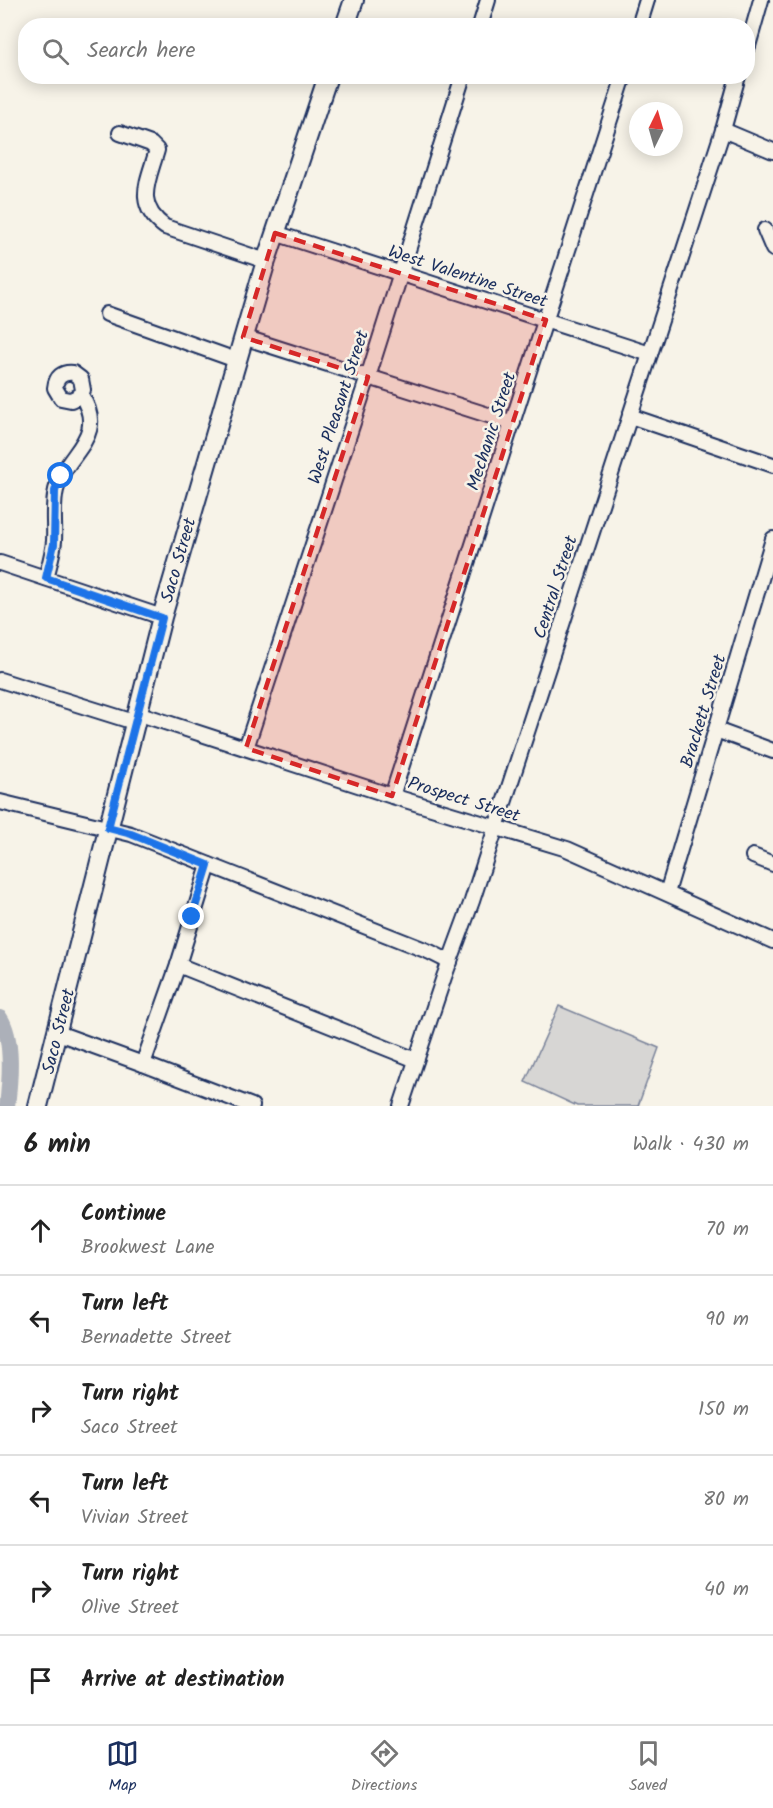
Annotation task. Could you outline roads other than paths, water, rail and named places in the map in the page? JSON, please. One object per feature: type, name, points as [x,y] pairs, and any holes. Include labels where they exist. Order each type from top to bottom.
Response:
[{"type":"main road","points":[[348,18],[354,0]]},
{"type":"main road","name":"Saco Street","points":[[38,1106],[162,618],[266,261],[325,84]]},
{"type":"street","points":[[482,18],[488,0]]},
{"type":"street","points":[[641,18],[647,0]]},
{"type":"street","points":[[755,20],[761,0]]},
{"type":"street","name":"West Pleasant Street","points":[[246,748],[368,377],[460,84]]},
{"type":"street","name":"Mechanic Street","points":[[392,796],[621,84]]},
{"type":"street","name":"Central Street","points":[[401,1106],[472,902],[723,130],[736,84]]},
{"type":"street","points":[[723,130],[773,151]]},
{"type":"street","points":[[120,133],[151,144],[157,150],[144,197],[147,209],[156,220],[165,227],[266,261]]},
{"type":"street","points":[[765,230],[773,249]]},
{"type":"street","name":"West Valentine Street","points":[[275,233],[650,354]]},
{"type":"street","points":[[107,314],[236,360]]},
{"type":"street","points":[[243,337],[513,423]]},
{"type":"street","points":[[46,578],[54,544],[55,491],[61,476],[84,444],[89,431],[91,417],[81,395]]},
{"type":"street","points":[[630,416],[773,465]]},
{"type":"street","name":"Brackett Street","points":[[667,893],[716,730],[769,571],[773,539]]},
{"type":"street","points":[[0,563],[162,618]]},
{"type":"street","name":"Prospect Street","points":[[0,680],[246,748],[392,796],[567,849],[773,941]]},
{"type":"street","points":[[716,730],[773,751]]},
{"type":"street","points":[[0,802],[131,834],[430,952],[450,962]]},
{"type":"street","points":[[753,856],[773,864]]},
{"type":"street","points":[[143,1064],[178,965],[208,865]]},
{"type":"street","points":[[178,965],[416,1060]]},
{"type":"street","points":[[58,1033],[252,1106]]},
{"type":"waterway","points":[[0,1018],[9,1048],[10,1073],[7,1106]]}]
